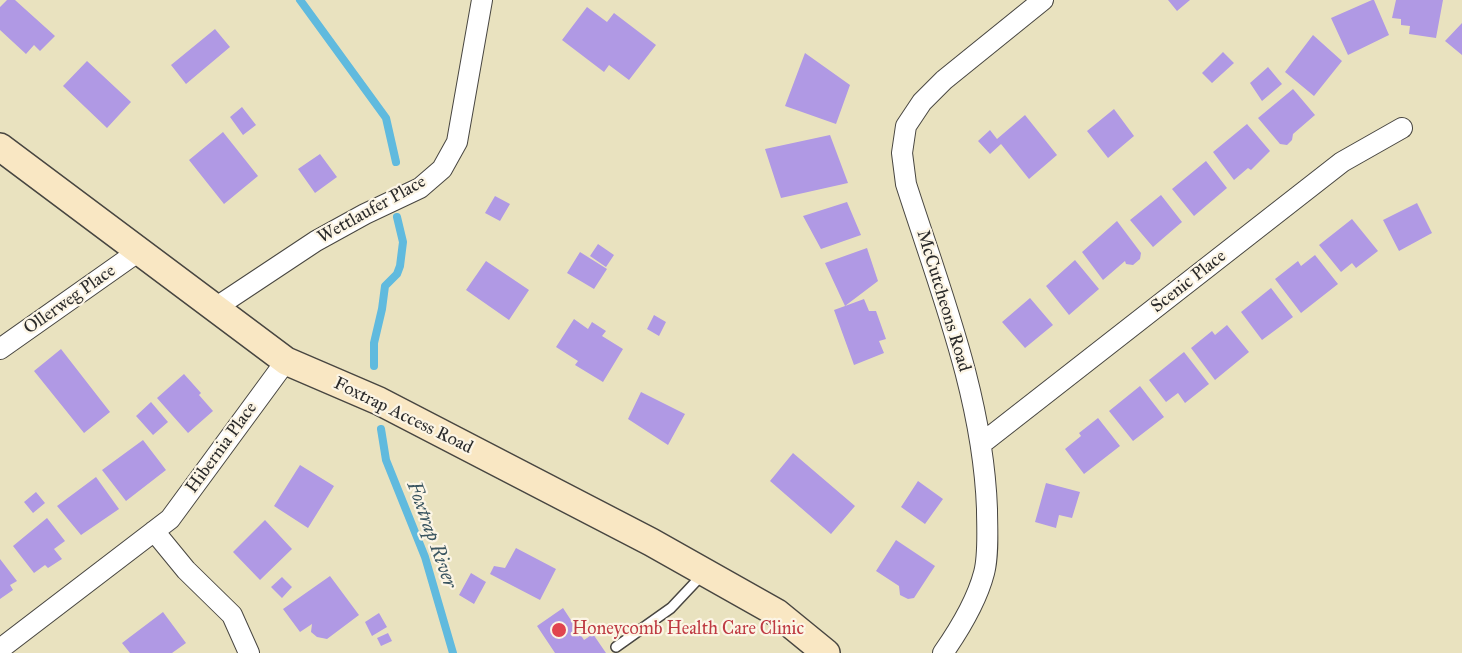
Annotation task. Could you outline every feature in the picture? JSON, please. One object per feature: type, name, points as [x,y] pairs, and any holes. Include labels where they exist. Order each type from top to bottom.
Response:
[{"type":"main road","name":"Foxtrap Access Road","points":[[0,147],[286,361],[379,401],[651,542],[777,613],[826,653]]},
{"type":"street","name":"Wettlaufer Place","points":[[215,308],[316,241],[365,214],[420,188],[442,168],[458,142],[482,0]]},
{"type":"street","name":"McCutcheons Road","points":[[943,653],[962,626],[985,572],[986,481],[967,376],[906,184],[902,153],[906,126],[922,102],[944,80],[1043,0]]},
{"type":"street","name":"Scenic Place","points":[[981,444],[1342,162],[1402,128]]},
{"type":"street","name":"Ollerweg Place","points":[[0,349],[139,251]]},
{"type":"street","name":"Hibernia Place","points":[[0,650],[170,519],[286,361]]},
{"type":"street","points":[[154,531],[186,570],[232,615],[249,653]]},
{"type":"lane","points":[[616,647],[671,608],[705,572]]},
{"type":"building","points":[[7,0],[15,0],[55,36],[40,51],[34,45],[26,54],[0,30],[0,7]]},
{"type":"building","points":[[1168,0],[1190,0],[1177,11]]},
{"type":"building","points":[[1372,0],[1389,35],[1348,55],[1331,18]]},
{"type":"building","points":[[1396,0],[1443,0],[1436,38],[1409,34],[1410,26],[1401,25],[1401,19],[1392,18]]},
{"type":"building","points":[[587,7],[607,22],[614,13],[656,45],[629,80],[609,65],[604,72],[562,40]]},
{"type":"building","points":[[1462,23],[1462,55],[1445,41]]},
{"type":"building","points":[[215,29],[230,47],[186,84],[171,65]]},
{"type":"building","points":[[1313,35],[1342,61],[1314,96],[1285,72]]},
{"type":"building","points":[[1223,52],[1234,63],[1212,83],[1202,73]]},
{"type":"building","points":[[805,53],[850,85],[836,124],[785,106]]},
{"type":"building","points":[[87,61],[131,102],[107,128],[63,86]]},
{"type":"building","points":[[1268,67],[1282,84],[1262,101],[1250,83]]},
{"type":"building","points":[[1293,89],[1315,115],[1293,134],[1292,140],[1287,145],[1280,144],[1258,118]]},
{"type":"building","points":[[242,107],[256,125],[243,135],[230,117]]},
{"type":"building","points":[[1114,109],[1134,136],[1108,158],[1087,131]]},
{"type":"building","points":[[1025,115],[1057,155],[1029,179],[1001,144],[990,154],[978,141],[990,130],[997,139]]},
{"type":"building","points":[[1247,124],[1270,151],[1251,170],[1248,168],[1234,180],[1213,152]]},
{"type":"building","points":[[223,132],[258,176],[224,204],[189,160]]},
{"type":"building","points":[[830,135],[848,183],[781,198],[765,149]]},
{"type":"building","points":[[320,154],[337,177],[315,193],[298,169]]},
{"type":"building","points":[[1206,161],[1227,188],[1194,216],[1172,189]]},
{"type":"building","points":[[1161,195],[1182,222],[1153,247],[1130,220]]},
{"type":"building","points":[[495,196],[510,204],[500,221],[485,213]]},
{"type":"building","points":[[847,202],[861,235],[821,249],[803,216]]},
{"type":"building","points":[[1417,203],[1432,233],[1399,251],[1383,220]]},
{"type":"building","points":[[1352,219],[1378,251],[1356,268],[1352,263],[1341,272],[1319,245]]},
{"type":"building","points":[[1117,221],[1141,253],[1140,259],[1133,265],[1126,264],[1125,261],[1103,280],[1082,252]]},
{"type":"building","points":[[598,244],[614,255],[606,267],[590,256]]},
{"type":"building","points":[[867,248],[878,281],[845,306],[825,263]]},
{"type":"building","points":[[580,252],[607,269],[594,289],[567,273]]},
{"type":"building","points":[[1315,255],[1338,284],[1301,313],[1275,279],[1298,261],[1301,266]]},
{"type":"building","points":[[1075,260],[1099,289],[1069,315],[1046,286]]},
{"type":"building","points":[[486,261],[529,290],[509,320],[466,290]]},
{"type":"building","points":[[1271,288],[1293,317],[1262,340],[1241,312]]},
{"type":"building","points":[[1030,298],[1053,325],[1025,348],[1002,322]]},
{"type":"building","points":[[864,299],[869,311],[876,311],[886,339],[879,341],[884,353],[854,365],[834,310]]},
{"type":"building","points":[[654,315],[666,322],[659,336],[647,329]]},
{"type":"building","points":[[574,319],[588,329],[592,322],[606,331],[602,336],[623,349],[603,382],[575,365],[578,361],[556,347]]},
{"type":"building","points":[[1227,325],[1249,352],[1215,380],[1191,348],[1212,331],[1215,335]]},
{"type":"building","points":[[61,349],[110,412],[84,433],[34,371]]},
{"type":"building","points":[[1184,352],[1209,384],[1185,403],[1178,393],[1166,402],[1149,380]]},
{"type":"building","points":[[184,374],[213,411],[188,433],[157,398]]},
{"type":"building","points":[[1140,386],[1164,417],[1133,441],[1109,411]]},
{"type":"building","points":[[641,392],[685,414],[668,445],[628,419]]},
{"type":"building","points":[[151,402],[168,422],[153,435],[136,416]]},
{"type":"building","points":[[1098,418],[1120,446],[1084,474],[1065,449],[1081,436],[1079,433]]},
{"type":"building","points":[[143,440],[166,470],[126,501],[102,470]]},
{"type":"building","points":[[793,453],[855,506],[831,534],[770,481]]},
{"type":"building","points":[[300,465],[334,486],[308,528],[274,506]]},
{"type":"building","points":[[96,477],[119,509],[81,535],[57,506]]},
{"type":"building","points":[[918,481],[943,499],[925,524],[901,507]]},
{"type":"building","points":[[1046,483],[1080,492],[1072,518],[1059,515],[1056,528],[1035,522]]},
{"type":"building","points":[[36,492],[45,503],[33,513],[24,502]]},
{"type":"building","points":[[47,518],[65,541],[54,549],[62,559],[48,568],[45,565],[34,573],[13,546]]},
{"type":"building","points":[[265,520],[292,549],[260,580],[233,552]]},
{"type":"building","points":[[896,540],[935,566],[914,598],[908,599],[900,595],[899,586],[876,571]]},
{"type":"building","points":[[516,548],[556,569],[540,600],[490,574],[494,566],[505,568]]},
{"type":"building","points":[[0,559],[17,581],[10,585],[13,590],[0,599]]},
{"type":"building","points":[[471,573],[486,582],[474,604],[459,595]]},
{"type":"building","points":[[330,576],[359,615],[327,639],[317,637],[311,632],[312,624],[300,632],[283,609]]},
{"type":"building","points":[[282,577],[292,587],[282,598],[271,587]]},
{"type":"building","name":"Honeycomb Health Care Clinic","points":[[563,608],[584,640],[593,634],[606,653],[555,653],[537,626]]},
{"type":"building","points":[[163,612],[186,643],[172,653],[130,653],[122,643]]},
{"type":"building","points":[[379,613],[387,627],[372,636],[365,622]]},
{"type":"building","points":[[388,633],[392,641],[381,646],[377,638]]},
{"type":"waterway","name":"Foxtrap River","points":[[300,0],[386,118],[396,162]]},
{"type":"waterway","name":"Foxtrap River","points":[[374,366],[374,343],[385,286],[397,274],[400,266],[403,242],[397,217]]},
{"type":"waterway","name":"Foxtrap River","points":[[381,429],[386,460],[425,557],[453,653]]},
{"type":"place","name":"Honeycomb Health Care Clinic","points":[[559,630]]}]
